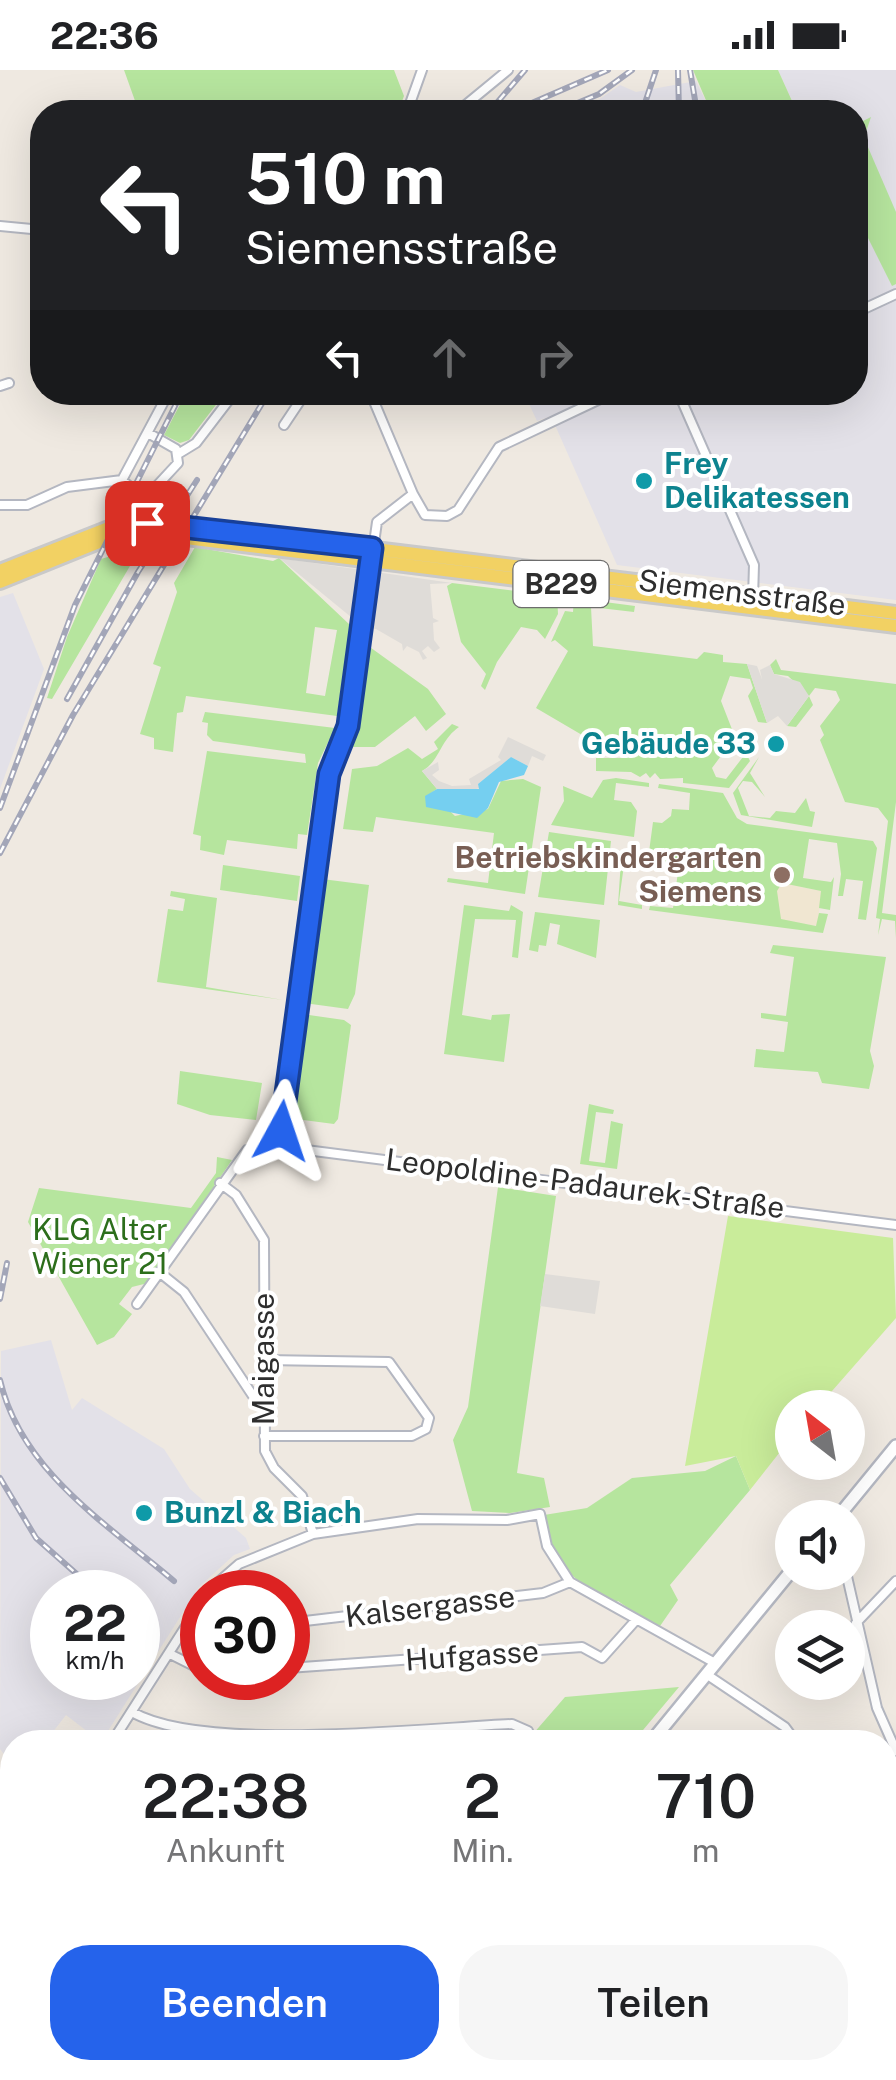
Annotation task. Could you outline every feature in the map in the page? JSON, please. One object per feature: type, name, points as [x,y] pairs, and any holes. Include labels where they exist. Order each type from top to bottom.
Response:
[{"type":"main road","name":"Siemensstraße","points":[[114,532],[372,554],[753,601],[896,613]]},
{"type":"main road","name":"B229","points":[[0,570],[114,532]]},
{"type":"main road","name":"B229","points":[[0,582],[114,532]]},
{"type":"main road","name":"Siemensstraße","points":[[753,601],[896,626]]},
{"type":"main road","points":[[852,1500],[896,1446]]},
{"type":"main road","points":[[661,1730],[775,1590]]},
{"type":"street","points":[[411,100],[422,70]]},
{"type":"street","points":[[472,100],[508,70]]},
{"type":"street","points":[[0,226],[30,229]]},
{"type":"street","points":[[868,307],[896,294]]},
{"type":"street","points":[[122,480],[162,405]]},
{"type":"street","points":[[178,454],[196,443],[225,405]]},
{"type":"street","points":[[284,425],[297,405]]},
{"type":"street","points":[[375,405],[425,516],[448,516],[458,510],[499,446],[587,405]]},
{"type":"street","points":[[684,405],[754,565],[753,601]]},
{"type":"street","points":[[0,505],[28,505],[66,486],[122,480],[138,490],[156,488],[178,463],[178,454],[172,445],[148,433]]},
{"type":"street","points":[[372,554],[380,516],[413,494]]},
{"type":"street","name":"Leopoldine-Padaurek-Straße","points":[[372,554],[348,726],[329,774],[281,1131],[288,1142],[306,1150],[896,1225]]},
{"type":"street","points":[[137,1304],[247,1150]]},
{"type":"street","name":"Maigasse","points":[[220,1183],[236,1195],[264,1240],[264,1436],[269,1462],[302,1496],[313,1534]]},
{"type":"street","points":[[160,1272],[184,1292],[253,1396],[264,1400]]},
{"type":"street","points":[[264,1436],[412,1436],[426,1429],[426,1412],[389,1362],[265,1360]]},
{"type":"street","points":[[232,1570],[313,1534],[418,1519],[506,1520],[540,1514],[547,1546],[570,1582],[716,1662]]},
{"type":"street","points":[[865,1613],[896,1581]]},
{"type":"street","name":"Kalsergasse","points":[[310,1620],[554,1592],[570,1582]]},
{"type":"street","name":"Hufgasse","points":[[310,1666],[582,1647],[602,1658],[636,1620]]},
{"type":"street","points":[[120,1730],[180,1637]]},
{"type":"street","points":[[170,1654],[180,1659]]},
{"type":"street","points":[[865,1659],[887,1730]]},
{"type":"street","points":[[706,1674],[786,1730]]},
{"type":"street","points":[[132,1712],[172,1729],[194,1730]]},
{"type":"street","points":[[307,1730],[512,1724],[526,1730]]},
{"type":"shaded area","points":[[778,70],[896,70],[896,600],[617,565],[551,416],[537,421],[530,405],[868,405],[868,100],[792,100]]},
{"type":"shaded area","points":[[696,81],[705,100],[598,100],[620,85],[636,92]]},
{"type":"shaded area","points":[[279,558],[452,583],[430,584],[433,618],[439,621],[433,623],[434,640],[440,648],[434,652],[428,646],[422,651],[427,658],[423,660],[419,652],[407,646],[403,651],[402,644],[376,629],[350,625],[351,617]]},
{"type":"shaded area","points":[[13,593],[44,669],[0,789],[0,597]]},
{"type":"shaded area","points":[[747,664],[757,666],[762,679],[760,670],[770,665],[774,674],[800,682],[809,696],[787,726],[778,716],[767,723]]},
{"type":"shaded area","points":[[508,737],[546,755],[543,761],[532,756],[528,766],[511,757],[478,784],[480,788],[466,792],[437,789],[422,771],[438,762],[439,770],[432,775],[439,781],[452,786],[471,785],[469,779],[501,760],[498,757]]},
{"type":"shaded area","points":[[808,839],[801,887],[822,891],[817,926],[756,917]]},
{"type":"shaded area","points":[[545,1274],[600,1281],[595,1314],[540,1306]]},
{"type":"shaded area","points":[[51,1340],[72,1410],[82,1398],[164,1449],[190,1489],[246,1538],[250,1549],[234,1555],[218,1570],[180,1570],[180,1617],[160,1649],[160,1570],[30,1570],[30,1700],[128,1700],[109,1730],[85,1730],[66,1715],[54,1730],[0,1730],[1,1351]]},
{"type":"green space","points":[[124,70],[394,70],[404,96],[402,100],[135,100]]},
{"type":"green space","points":[[693,70],[778,70],[792,100],[706,100]]},
{"type":"green space","points":[[868,147],[896,212],[896,284],[892,286],[868,238]]},
{"type":"green space","points":[[180,405],[216,405],[189,440],[180,443],[164,435]]},
{"type":"green space","points":[[195,547],[273,561],[279,558],[350,625],[337,716],[186,696],[183,712],[177,713],[173,752],[154,749],[154,738],[140,734],[161,667],[153,664],[177,592],[174,583]],"holes":[[[315,627],[337,630],[325,696],[306,693]]]},
{"type":"green space","points":[[131,550],[137,554],[52,699],[47,698],[67,637],[101,559]]},
{"type":"green space","points":[[452,583],[557,596],[558,614],[545,639],[537,630],[521,627],[497,662],[485,690],[481,686],[486,674],[461,642],[447,586]]},
{"type":"green space","points":[[574,598],[635,606],[634,612],[591,607],[593,646],[697,659],[704,652],[723,655],[723,662],[747,664],[767,723],[758,722],[748,696],[753,688],[750,679],[730,676],[721,701],[735,737],[712,768],[716,777],[726,779],[746,753],[750,761],[729,788],[683,783],[683,778],[660,779],[655,773],[650,778],[646,773],[640,777],[631,772],[596,771],[596,758],[622,758],[631,743],[594,742],[536,708],[568,651],[555,640],[551,642],[565,611],[573,612]]},
{"type":"green space","points":[[367,645],[428,689],[446,714],[426,731],[415,716],[375,747],[353,747]]},
{"type":"green space","points":[[776,659],[781,670],[896,684],[896,802],[882,913],[896,915],[896,938],[895,921],[882,919],[878,935],[880,919],[876,918],[888,821],[878,808],[845,802],[820,740],[824,735],[820,726],[840,700],[836,691],[815,688],[809,696],[788,676],[774,674],[770,665]]},
{"type":"green space","points":[[809,696],[813,705],[796,727],[787,726]]},
{"type":"green space","points":[[205,712],[335,728],[318,763],[307,835],[298,834],[297,849],[227,840],[224,855],[200,850],[201,836],[193,834],[207,751],[306,763],[305,754],[213,741],[207,735],[208,723],[202,722]]},
{"type":"green space","points":[[452,724],[459,727],[422,771],[437,789],[431,793],[455,816],[488,809],[501,781],[523,779],[541,787],[525,894],[447,882],[448,878],[488,883],[494,833],[376,817],[373,832],[343,829],[352,769],[377,766],[408,748],[422,759],[438,749],[434,742]]},
{"type":"green space","points":[[759,757],[750,773],[765,797],[752,782],[743,781],[738,788],[749,816],[770,818],[776,811],[795,813],[806,798],[810,811],[815,812],[812,827],[741,815],[733,793]]},
{"type":"green space","points":[[603,780],[649,783],[649,787],[616,783],[614,800],[631,802],[637,811],[634,837],[551,825],[564,801],[563,786],[592,798]]},
{"type":"green space","points":[[659,784],[723,793],[737,818],[747,824],[873,841],[877,848],[866,920],[858,919],[863,881],[846,879],[843,896],[838,896],[841,874],[837,843],[809,839],[803,878],[831,882],[834,877],[830,910],[819,908],[821,891],[782,883],[777,891],[781,919],[816,926],[819,913],[828,914],[823,933],[649,910],[650,906],[673,908],[678,872],[624,865],[619,901],[642,905],[642,909],[618,905],[621,860],[639,862],[638,850],[649,852],[653,822],[662,823],[671,816],[672,809],[689,810],[690,793],[658,788]]},
{"type":"green space","points":[[549,832],[611,841],[604,905],[538,897]]},
{"type":"green space","points":[[223,865],[300,876],[297,901],[220,890]]},
{"type":"green space","points":[[322,879],[369,885],[355,994],[348,1009],[304,1003]]},
{"type":"green space","points":[[171,891],[217,898],[206,987],[283,1000],[157,982],[168,909],[183,911],[185,899],[170,896]]},
{"type":"green space","points":[[464,905],[509,911],[511,905],[523,912],[518,958],[512,957],[516,920],[475,919],[462,1015],[491,1020],[492,1015],[510,1014],[504,1062],[444,1054]]},
{"type":"green space","points":[[535,912],[600,920],[596,958],[557,944],[560,925],[550,923],[546,946],[539,945],[538,952],[529,950]]},
{"type":"green space","points":[[773,945],[886,957],[870,1051],[874,1066],[869,1089],[822,1083],[818,1072],[754,1067],[756,1049],[784,1052],[788,1022],[761,1018],[761,1013],[786,1016],[794,957],[770,953]]},
{"type":"green space","points":[[302,1014],[344,1020],[351,1025],[338,1119],[334,1124],[288,1118]]},
{"type":"green space","points":[[180,1071],[262,1083],[256,1120],[210,1115],[177,1104]]},
{"type":"green space","points":[[589,1104],[614,1110],[613,1114],[596,1112],[589,1161],[605,1163],[611,1121],[623,1124],[617,1169],[580,1164]]},
{"type":"green space","name":"KLG Alter Wiener 21","points":[[217,1157],[232,1160],[148,1283],[132,1287],[119,1304],[132,1314],[114,1337],[97,1345],[28,1222],[39,1188],[191,1208],[216,1173]]},
{"type":"green space","points":[[498,1187],[556,1196],[517,1473],[544,1478],[550,1507],[510,1513],[472,1511],[453,1440],[468,1407]]},
{"type":"green space","points":[[728,1216],[893,1238],[896,1318],[833,1390],[775,1390],[775,1458],[750,1490],[736,1456],[685,1466]]},
{"type":"green space","points":[[736,1456],[750,1490],[670,1585],[678,1600],[658,1629],[618,1601],[614,1604],[586,1587],[559,1559],[544,1515],[587,1508],[632,1478],[705,1471]]},
{"type":"green space","points":[[679,1687],[643,1730],[536,1730],[565,1697]]},
{"type":"water","points":[[511,757],[528,766],[524,775],[499,782],[488,808],[477,818],[426,807],[425,796],[437,789],[479,789],[478,784]]},
{"type":"railway","points":[[499,100],[525,70]]},
{"type":"railway","points":[[539,100],[608,70]]},
{"type":"railway","points":[[585,100],[632,70]]},
{"type":"railway","points":[[646,100],[656,70]]},
{"type":"railway","points":[[678,70],[679,100]]},
{"type":"railway","points":[[690,70],[695,100]]},
{"type":"railway","points":[[0,808],[75,605],[175,405]]},
{"type":"railway","points":[[0,853],[73,715],[261,405]]},
{"type":"railway","points":[[67,699],[138,572],[197,480]]},
{"type":"railway","points":[[0,1299],[7,1263]]},
{"type":"railway","points":[[0,1380],[11,1412],[47,1469],[95,1516],[174,1581]]},
{"type":"railway","points":[[0,1478],[36,1538],[72,1570]]},
{"type":"place","name":"Frey Delikatessen","points":[[644,481]]},
{"type":"place","name":"Gebäude 33","points":[[776,744]]},
{"type":"place","name":"Betriebskindergarten Siemens","points":[[782,875]]},
{"type":"place","name":"Bunzl & Biach","points":[[144,1513]]},
{"type":"route","points":[[147,523],[372,548],[348,726],[329,774],[281,1131]]}]
